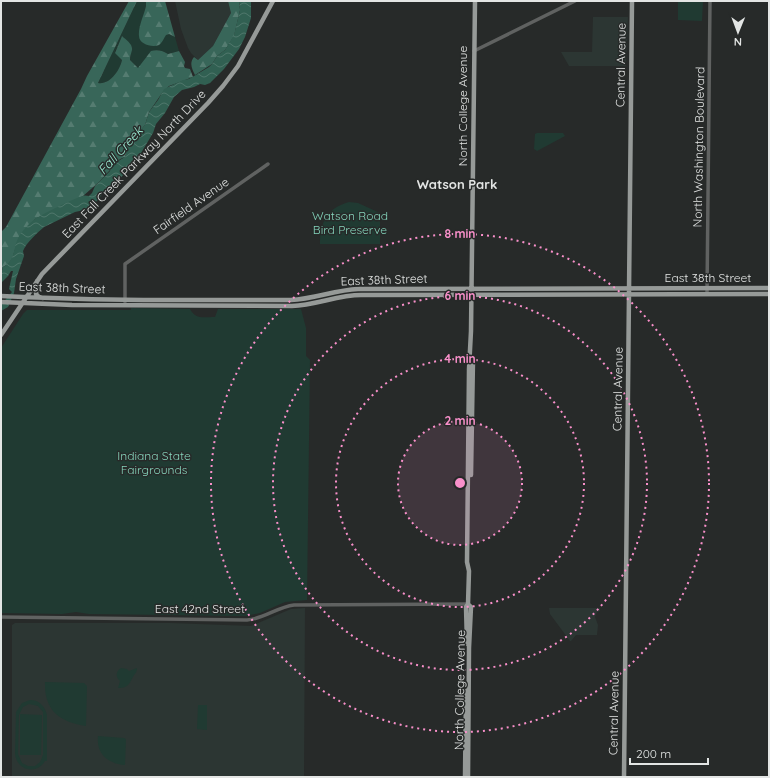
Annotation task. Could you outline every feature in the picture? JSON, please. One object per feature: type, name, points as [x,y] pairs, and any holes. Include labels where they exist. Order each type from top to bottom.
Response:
[{"type":"main road","name":"East Fall Creek Parkway North Drive","points":[[1,335],[37,280],[220,90],[238,66],[273,1]]},
{"type":"main road","name":"North College Avenue","points":[[465,777],[466,607],[468,604],[470,562],[473,338],[471,331],[475,1]]},
{"type":"main road","name":"Central Avenue","points":[[624,777],[632,1]]},
{"type":"main road","points":[[37,280],[37,295],[48,299]]},
{"type":"main road","name":"East 38th Street","points":[[1,296],[48,299],[291,300],[355,289],[769,288]]},
{"type":"main road","name":"East 38th Street","points":[[1,302],[124,305],[292,306],[356,295],[769,294]]},
{"type":"main road","name":"North College Avenue","points":[[468,604],[471,607],[469,648],[468,777]]},
{"type":"street","points":[[474,51],[575,1]]},
{"type":"street","name":"North Washington Boulevard","points":[[707,294],[710,1]]},
{"type":"street","name":"Fairfield Avenue","points":[[125,299],[125,264],[268,164]]},
{"type":"street","points":[[124,305],[125,299]]},
{"type":"street","name":"East 42nd Street","points":[[1,617],[247,620],[262,617],[294,605],[468,604]]},
{"type":"shaded area","points":[[175,1],[228,1],[231,13],[213,46],[198,60],[188,48],[181,29]]},
{"type":"shaded area","points":[[593,17],[628,17],[626,66],[569,66],[561,52],[592,52]]},
{"type":"shaded area","points":[[305,608],[304,777],[12,777],[12,625],[15,623],[170,623],[251,626],[291,609]]},
{"type":"shaded area","points":[[549,608],[600,608],[600,611],[597,612],[595,617],[598,625],[597,635],[576,635],[570,641],[550,614]]},
{"type":"green space","points":[[129,1],[137,1],[98,83],[107,82],[117,72],[122,60],[115,53],[122,36],[129,42],[132,48],[130,60],[138,68],[151,51],[156,50],[168,54],[179,51],[185,62],[185,68],[190,69],[193,77],[169,86],[162,93],[149,112],[145,125],[128,147],[125,157],[120,159],[99,182],[83,196],[35,219],[17,243],[12,259],[3,267],[1,274],[1,232],[6,227]]},
{"type":"green space","points":[[137,1],[146,1],[139,34],[169,34],[175,37],[179,51],[168,54],[158,50],[154,51],[147,56],[139,69],[130,60],[132,47],[122,36],[115,52],[122,60],[117,72],[107,82],[98,83]]},
{"type":"green space","points":[[146,1],[165,1],[175,37],[169,34],[166,35],[162,42],[156,46],[146,45],[141,41],[139,32]]},
{"type":"green space","points":[[228,1],[239,1],[240,10],[234,36],[225,50],[217,56],[212,64],[195,75],[192,66],[192,59],[194,57],[198,60],[213,46],[231,13]]},
{"type":"green space","points":[[678,1],[703,1],[702,21],[678,20]]},
{"type":"green space","points":[[563,133],[565,136],[537,151],[534,149],[535,134]]},
{"type":"green space","name":"Watson Road Bird Preserve","points":[[349,202],[358,203],[380,213],[380,244],[320,244],[321,229],[326,217],[335,208]]},
{"type":"green space","name":"Indiana State Fairgrounds","points":[[131,308],[190,309],[195,315],[203,317],[215,317],[218,309],[301,309],[306,328],[306,356],[310,360],[307,600],[285,602],[260,613],[245,616],[89,614],[76,612],[62,614],[1,613],[1,348],[27,310],[131,310]]},
{"type":"green space","points":[[121,668],[129,671],[137,668],[128,685],[118,688],[120,681],[117,678],[117,674]]},
{"type":"green space","points":[[45,682],[84,683],[87,686],[86,726],[68,722],[55,713],[47,701]]},
{"type":"green space","points":[[30,700],[39,702],[45,709],[47,715],[47,761],[33,769],[28,769],[19,764],[15,754],[16,712],[22,703]],"holes":[[[29,704],[38,706],[43,712],[43,755],[40,762],[35,766],[28,766],[22,763],[18,754],[19,715],[23,707]]]},
{"type":"green space","points":[[198,705],[207,705],[207,730],[197,729]]},
{"type":"green space","points":[[20,714],[42,715],[41,755],[20,755]]},
{"type":"green space","points":[[98,736],[126,739],[125,765],[113,763],[104,757],[99,748]]},
{"type":"water","name":"Fall Creek","points":[[239,1],[251,1],[251,18],[245,37],[239,49],[224,69],[210,83],[205,85],[200,84],[182,90],[174,97],[165,113],[156,124],[153,133],[138,158],[126,173],[105,190],[97,201],[84,210],[75,212],[44,227],[32,238],[23,251],[24,256],[16,279],[14,293],[8,307],[1,311],[1,305],[12,292],[9,289],[13,271],[11,271],[1,283],[3,267],[12,258],[18,238],[26,227],[38,217],[59,206],[73,199],[89,196],[92,193],[95,186],[114,165],[125,157],[128,147],[145,125],[149,112],[164,89],[183,80],[189,79],[209,67],[217,56],[225,50],[234,35],[240,10]]},
{"type":"district","name":"Watson Park","points":[[457,184]]}]
